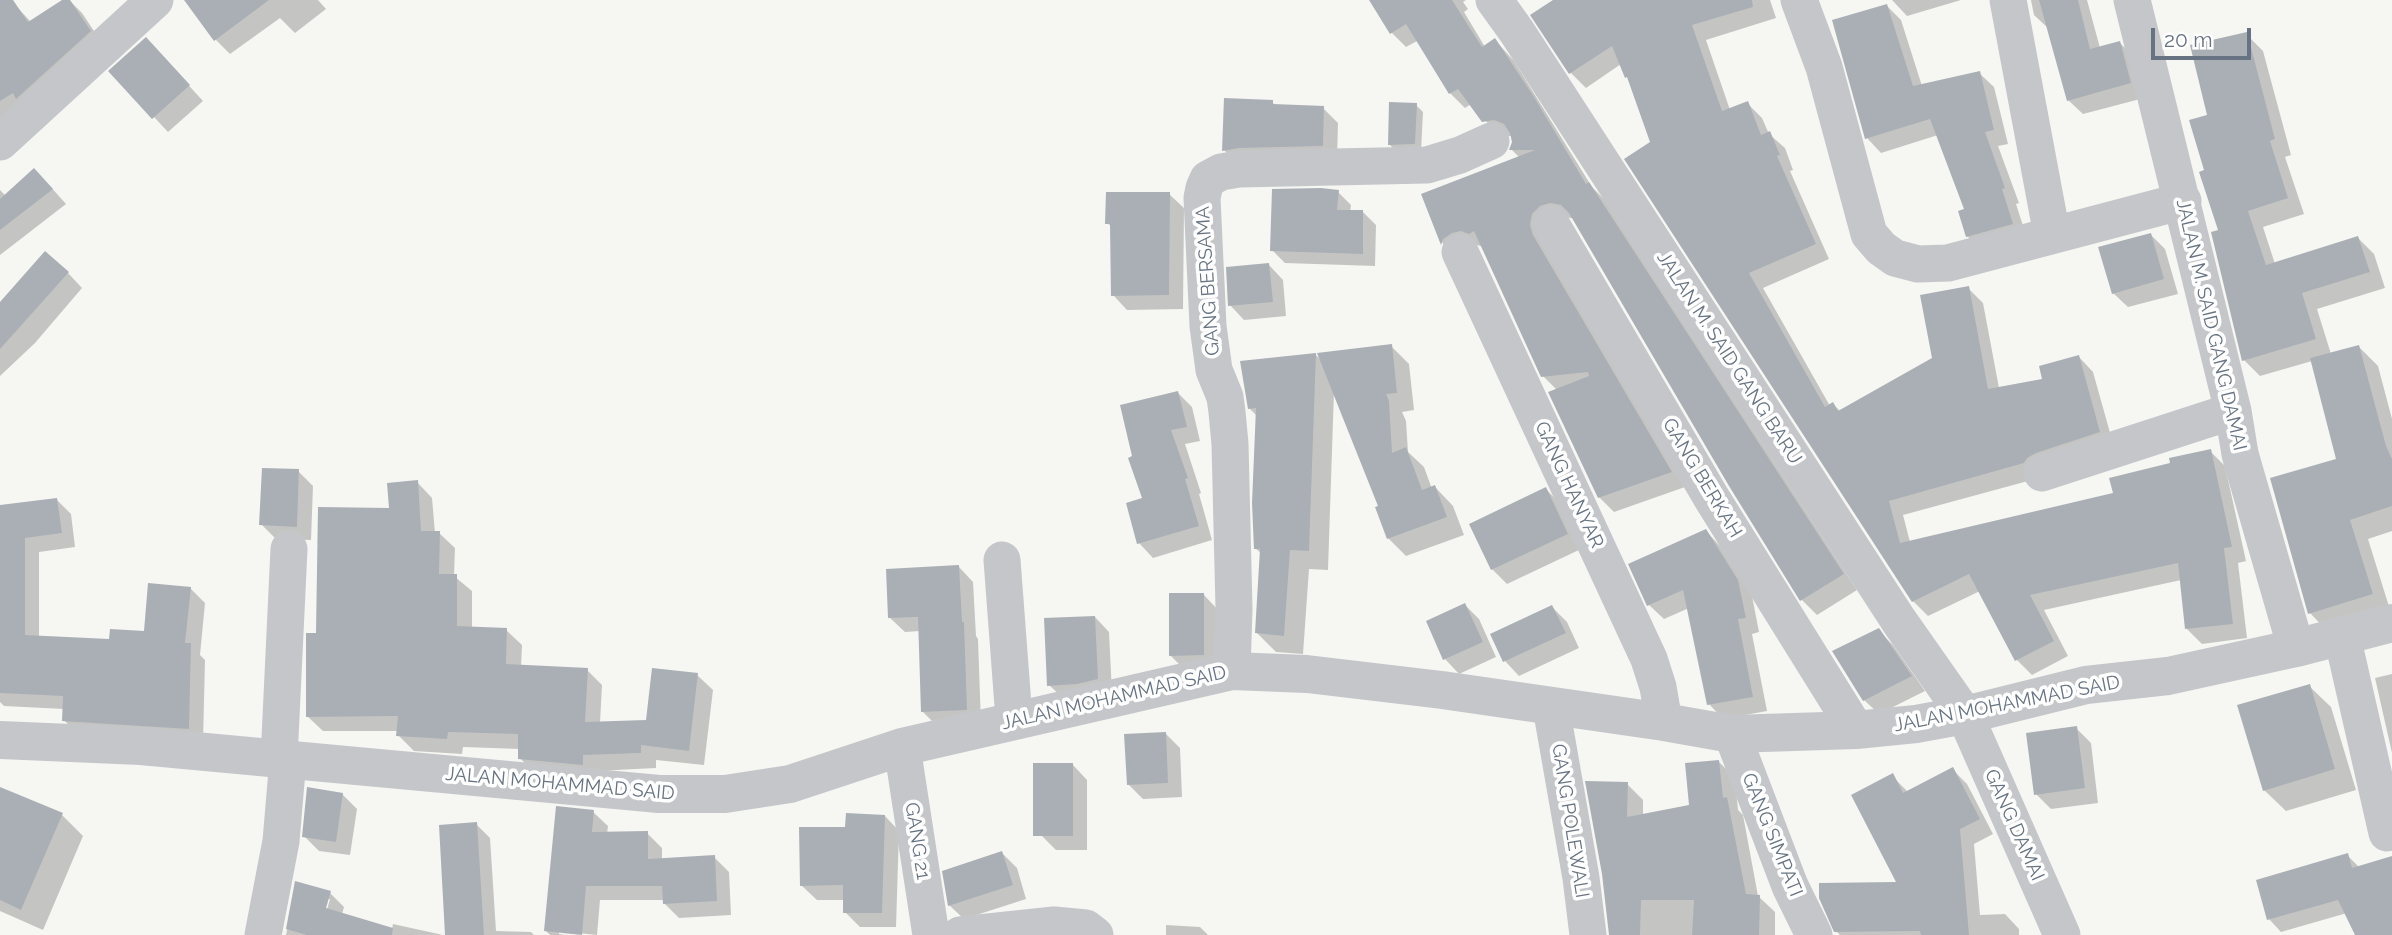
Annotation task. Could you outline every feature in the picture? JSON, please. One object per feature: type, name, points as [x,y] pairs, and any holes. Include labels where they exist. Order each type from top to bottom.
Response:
[{"type":"street","points":[[0,142],[155,0]]},
{"type":"street","name":"JALAN M. SAID GANG BARU","points":[[1494,0],[1899,621],[1965,715]]},
{"type":"street","points":[[1799,0],[1824,67],[1869,234],[1881,248],[1895,258],[1918,264],[1948,262],[2183,201]]},
{"type":"street","points":[[2008,0],[2052,235]]},
{"type":"street","name":"JALAN M. SAID GANG DAMAI","points":[[2132,0],[2233,411],[2240,454],[2296,648]]},
{"type":"street","name":"GANG BERSAMA","points":[[1232,671],[1234,609],[1230,444],[1225,397],[1214,370],[1208,326],[1202,198],[1204,187],[1208,179],[1221,172],[1238,169],[1427,165],[1460,155],[1491,141]]},
{"type":"street","name":"GANG BERKAH","points":[[1551,224],[1712,497],[1856,730]]},
{"type":"street","name":"GANG HANYAR","points":[[1460,252],[1649,659],[1658,687],[1664,722]]},
{"type":"street","points":[[2042,473],[2233,411]]},
{"type":"street","points":[[263,935],[281,841],[289,549]]},
{"type":"street","points":[[1002,561],[1014,719]]},
{"type":"street","name":"JALAN MOHAMMAD SAID","points":[[0,740],[141,746],[659,794],[725,794],[790,784],[902,747],[1014,719],[1232,671],[1307,674],[1442,690],[1732,734],[1856,730],[1916,724],[1965,715],[2086,685],[2168,676],[2296,648],[2392,623]]},
{"type":"street","points":[[2342,636],[2387,833]]},
{"type":"street","name":"GANG POLEWALI","points":[[1551,707],[1581,878],[1588,935]]},
{"type":"street","name":"GANG DAMAI","points":[[1965,715],[2062,935]]},
{"type":"street","name":"GANG SIMPATI","points":[[1732,734],[1790,886],[1814,935]]},
{"type":"street","name":"GANG 21","points":[[902,747],[932,935]]},
{"type":"street","points":[[960,935],[1054,925],[1086,928],[1095,935]]},
{"type":"building","points":[[0,0],[13,0],[28,22],[62,0],[70,0],[91,31],[16,99],[13,93],[0,101]]},
{"type":"building","points":[[184,0],[269,0],[214,41]]},
{"type":"building","points":[[1369,0],[1452,0],[1482,47],[1495,38],[1586,184],[1589,182],[1844,574],[1800,601],[1729,486],[1569,213],[1561,205],[1550,203],[1540,206],[1532,214],[1530,225],[1533,235],[1672,472],[1598,498],[1548,392],[1589,376],[1588,372],[1541,377],[1474,231],[1469,234],[1461,231],[1452,233],[1443,239],[1441,245],[1421,194],[1535,150],[1509,150],[1512,142],[1504,124],[1494,120],[1482,122],[1458,89],[1449,94],[1406,24],[1390,34]]},
{"type":"building","points":[[1553,0],[1752,0],[1753,7],[1692,25],[1722,111],[1748,101],[1761,135],[1770,131],[1780,155],[1777,156],[1816,244],[1749,273],[1825,407],[1833,402],[1838,411],[1932,358],[1920,295],[1969,286],[1988,389],[2042,379],[2039,366],[2079,355],[2100,432],[2036,453],[2024,463],[1889,501],[1900,543],[2113,493],[2109,478],[2170,463],[2169,458],[2211,449],[2232,547],[2224,548],[2233,624],[2185,629],[2178,563],[2030,595],[2054,641],[2015,661],[1969,574],[1912,602],[1624,159],[1650,142],[1627,77],[1625,78],[1612,46],[1569,74],[1530,15]]},
{"type":"building","points":[[2039,0],[2078,0],[2090,49],[2120,41],[2131,83],[2067,101]]},
{"type":"building","points":[[1887,4],[1913,86],[1980,71],[1994,130],[1985,132],[2005,188],[2002,189],[2013,224],[1966,237],[1958,211],[1964,209],[1930,119],[1865,139],[1832,20]]},
{"type":"building","points":[[2247,32],[2275,139],[2270,141],[2288,198],[2248,211],[2266,265],[2358,236],[2370,272],[2302,293],[2316,339],[2242,361],[2211,232],[2218,230],[2199,172],[2204,170],[2189,120],[2207,115],[2190,45]]},
{"type":"building","points":[[146,37],[190,85],[152,119],[108,71]]},
{"type":"building","points":[[1224,98],[1324,106],[1323,146],[1239,148],[1222,151]]},
{"type":"building","points":[[1389,102],[1417,103],[1415,144],[1388,145]]},
{"type":"building","points":[[34,168],[53,189],[0,230],[0,199]]},
{"type":"building","points":[[1272,189],[1339,190],[1337,210],[1363,210],[1363,254],[1270,251]]},
{"type":"building","points":[[1106,192],[1170,192],[1169,295],[1111,296],[1110,224],[1105,224]]},
{"type":"building","points":[[2151,233],[2164,279],[2112,294],[2098,247]]},
{"type":"building","points":[[45,251],[69,272],[0,349],[0,302]]},
{"type":"building","points":[[1269,263],[1273,302],[1228,306],[1226,267]]},
{"type":"building","points":[[1392,344],[1397,393],[1386,394],[1389,401],[1392,453],[1406,447],[1422,490],[1435,485],[1447,517],[1387,539],[1375,507],[1378,506],[1317,353]]},
{"type":"building","points":[[2359,345],[2386,446],[2392,459],[2392,506],[2350,520],[2373,594],[2308,614],[2270,478],[2336,459],[2310,358]]},
{"type":"building","points":[[1316,353],[1309,551],[1290,550],[1284,636],[1255,633],[1260,549],[1254,549],[1252,503],[1256,408],[1248,409],[1240,361]]},
{"type":"building","points":[[1178,391],[1187,427],[1171,430],[1188,478],[1185,479],[1199,526],[1137,544],[1126,503],[1142,498],[1128,458],[1132,456],[1120,405]]},
{"type":"building","points":[[262,468],[299,469],[297,527],[259,525]]},
{"type":"building","points":[[418,480],[421,531],[440,531],[439,574],[457,574],[457,626],[507,628],[506,664],[588,668],[585,722],[646,720],[652,668],[698,673],[689,751],[641,745],[641,753],[583,755],[583,765],[518,759],[518,734],[448,732],[447,739],[396,736],[398,716],[306,717],[306,633],[316,633],[318,507],[389,508],[387,483]]},
{"type":"building","points":[[1546,487],[1568,534],[1491,570],[1469,524]]},
{"type":"building","points":[[57,498],[62,533],[25,538],[25,635],[109,639],[110,629],[144,631],[148,583],[191,587],[185,643],[191,643],[189,729],[62,721],[63,696],[0,693],[0,505]]},
{"type":"building","points":[[1706,529],[1738,580],[1746,618],[1738,619],[1753,697],[1707,705],[1683,590],[1647,606],[1628,564]]},
{"type":"building","points":[[959,565],[967,710],[921,712],[918,617],[888,618],[886,569]]},
{"type":"building","points":[[1169,593],[1204,593],[1204,655],[1169,656]]},
{"type":"building","points":[[1465,603],[1483,642],[1443,660],[1426,621]]},
{"type":"building","points":[[1552,605],[1566,633],[1503,662],[1490,634]]},
{"type":"building","points":[[1095,616],[1098,679],[1047,686],[1044,618]]},
{"type":"building","points":[[1879,628],[1912,676],[1863,701],[1832,651]]},
{"type":"building","points":[[2310,684],[2335,769],[2263,791],[2237,705]]},
{"type":"building","points":[[2077,726],[2085,788],[2034,795],[2026,733]]},
{"type":"building","points":[[1166,732],[1168,783],[1127,785],[1124,734]]},
{"type":"building","points":[[1719,760],[1723,798],[1727,797],[1746,894],[1760,895],[1759,935],[1692,935],[1694,900],[1641,900],[1640,935],[1609,935],[1602,874],[1585,781],[1628,782],[1627,817],[1689,805],[1685,763]]},
{"type":"building","points":[[1033,763],[1073,763],[1073,836],[1033,836]]},
{"type":"building","points":[[1953,767],[1980,819],[1960,829],[1969,935],[1921,935],[1920,931],[1834,932],[1819,898],[1819,883],[1896,882],[1851,795],[1893,773],[1903,793]]},
{"type":"building","points":[[0,787],[63,813],[21,910],[0,900]]},
{"type":"building","points":[[307,787],[343,793],[336,842],[302,837]]},
{"type":"building","points":[[556,806],[594,810],[592,832],[648,831],[648,859],[715,855],[717,901],[663,904],[662,886],[586,886],[582,935],[544,931]]},
{"type":"building","points":[[846,813],[885,815],[882,913],[843,913],[843,885],[800,886],[799,827],[845,827]]},
{"type":"building","points":[[477,822],[484,935],[445,935],[439,825]]},
{"type":"building","points":[[1002,851],[1013,885],[948,906],[942,871]]},
{"type":"building","points":[[2348,853],[2352,868],[2392,856],[2392,935],[2355,935],[2338,900],[2267,920],[2256,880]]},
{"type":"building","points":[[295,881],[331,891],[326,908],[393,928],[392,935],[307,935],[286,929]]}]
